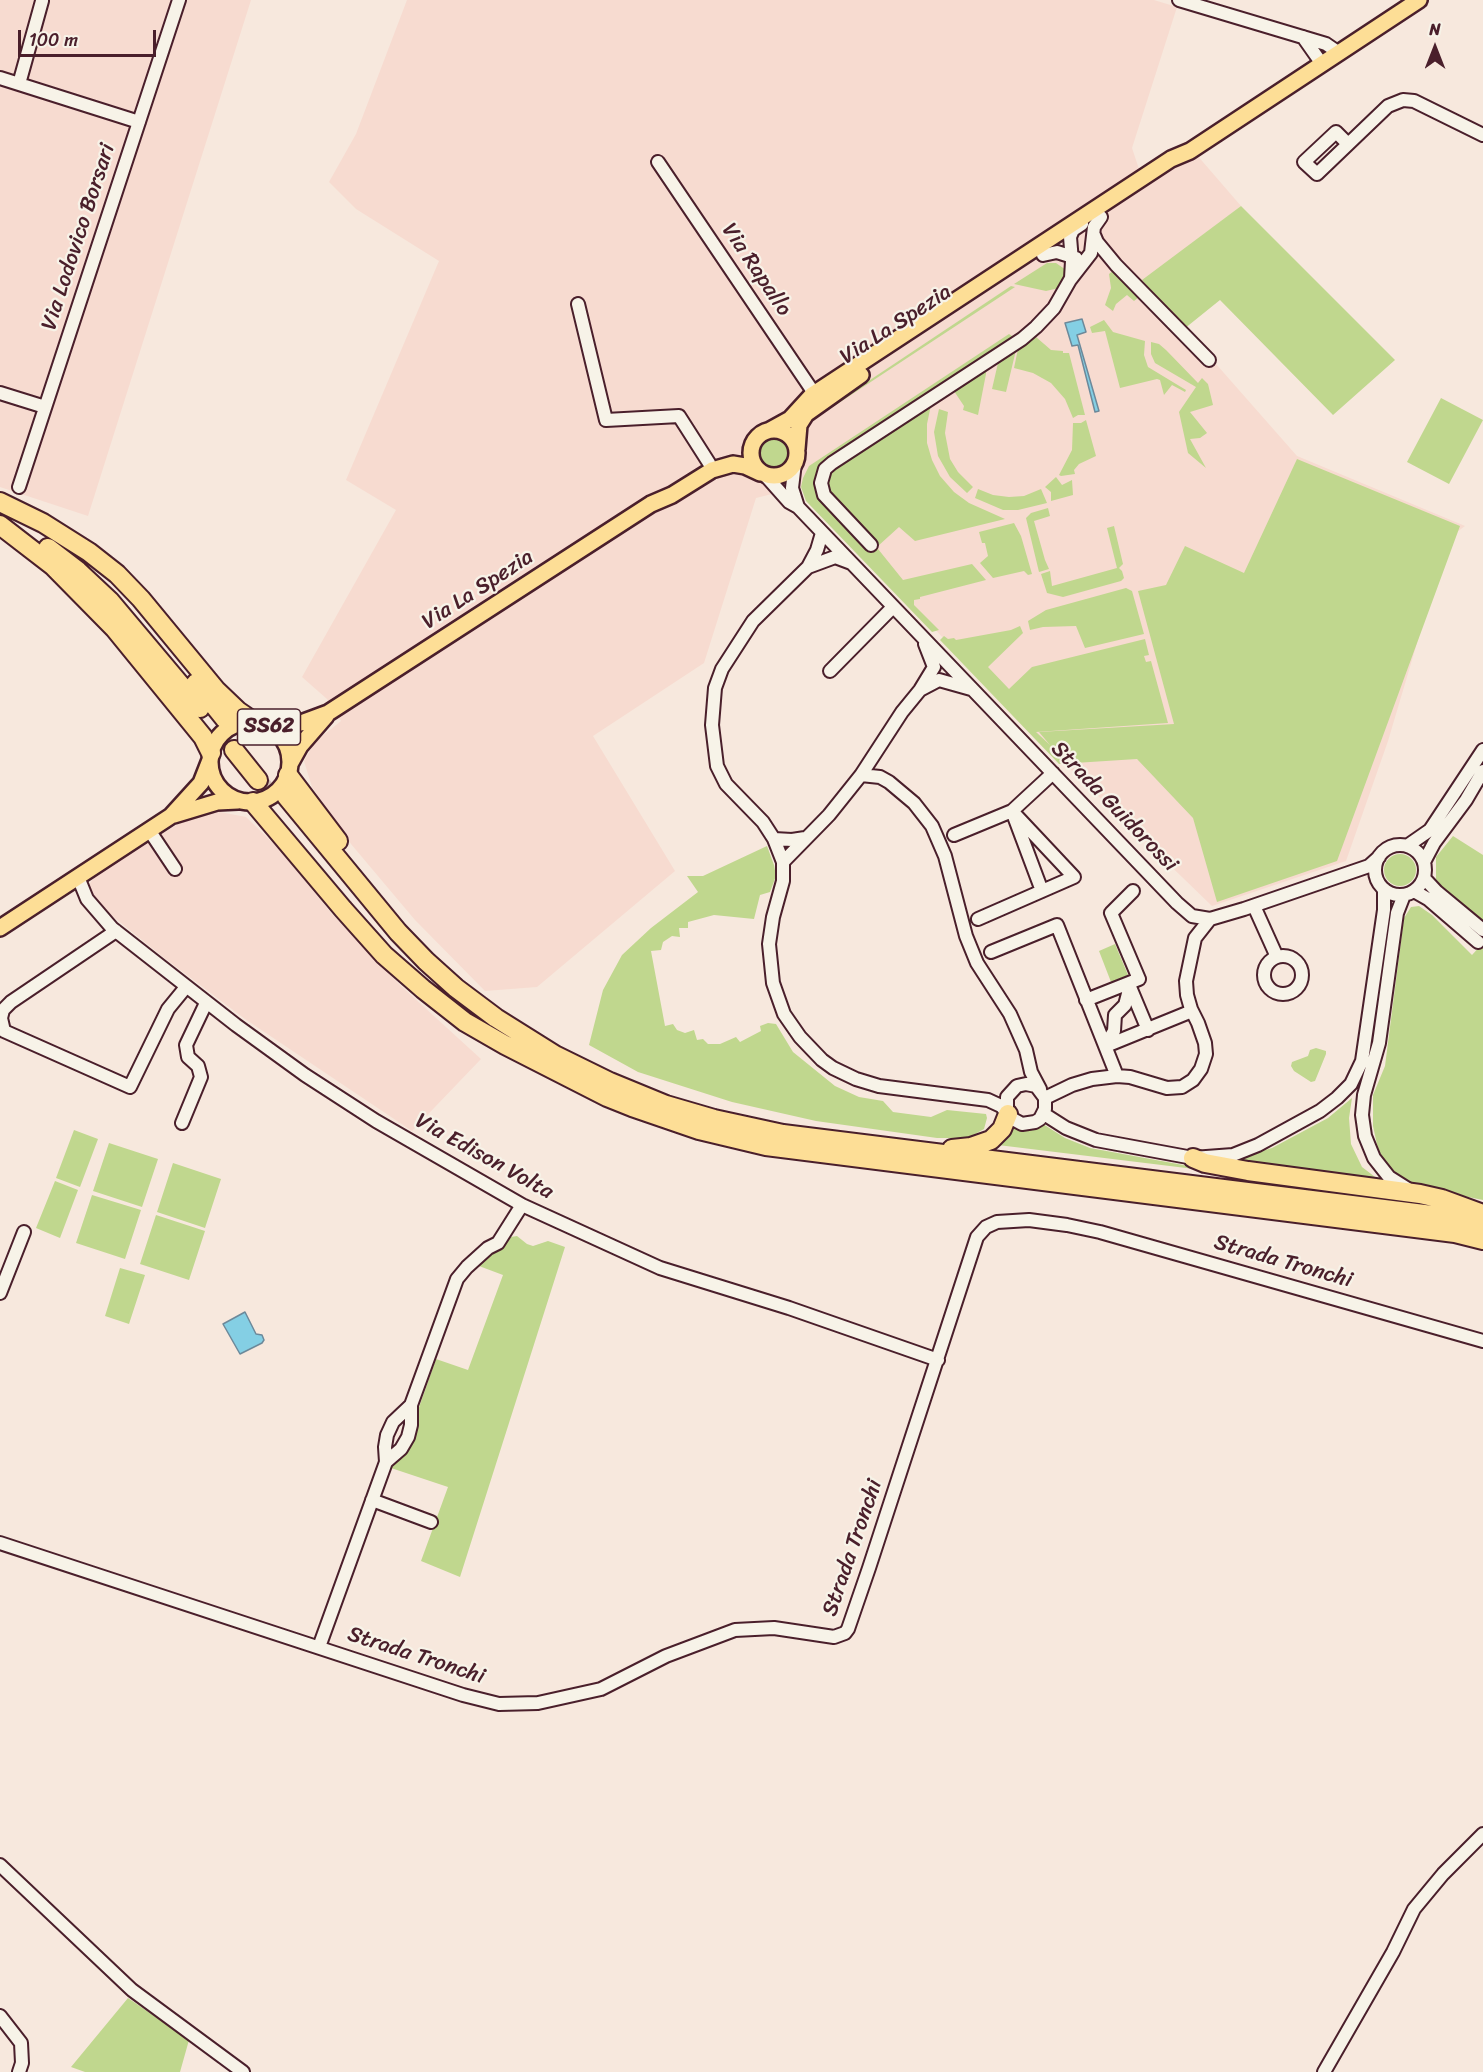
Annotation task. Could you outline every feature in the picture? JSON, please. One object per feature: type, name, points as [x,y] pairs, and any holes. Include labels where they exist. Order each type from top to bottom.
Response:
[{"type":"highway","points":[[0,505],[61,542],[108,581],[148,625],[220,723],[102,593],[56,553],[0,520]]},
{"type":"highway","points":[[0,505],[43,523],[117,574],[141,599],[216,690],[238,711],[261,724]]},
{"type":"highway","points":[[0,525],[53,566],[115,629],[203,737],[211,756]]},
{"type":"highway","points":[[239,746],[263,776]]},
{"type":"highway","points":[[289,769],[345,850],[409,927],[495,1011],[504,1024]]},
{"type":"highway","points":[[530,1057],[500,1037],[415,967],[373,921],[282,799],[412,946],[448,981],[504,1024],[582,1069],[666,1105],[753,1129],[1432,1215],[1483,1225]]},
{"type":"highway","points":[[247,802],[384,955],[465,1022],[607,1097],[632,1107],[699,1130],[766,1146],[1455,1233],[1483,1240]]},
{"type":"highway","points":[[843,1142],[950,1149],[970,1147],[982,1144],[997,1135],[1002,1129],[1007,1112]]},
{"type":"highway","points":[[1193,1158],[1205,1163],[1248,1172],[1420,1194],[1442,1199],[1483,1214]]},
{"type":"main road","name":"Via La Spezia","points":[[904,338],[1099,212],[1171,159],[1191,151],[1419,0]]},
{"type":"main road","name":"Via La Spezia","points":[[0,928],[171,816],[201,783],[219,736],[229,728],[241,723],[301,723],[328,713],[651,504],[668,489],[709,463],[735,453],[763,433],[790,419],[966,294],[1038,252],[1080,251],[1099,212]]},
{"type":"main road","name":"Via La Spezia","points":[[796,456],[800,422],[817,398]]},
{"type":"main road","points":[[785,432],[793,440],[796,456],[784,474],[775,477],[763,474],[754,465],[750,456],[751,446],[763,433],[785,432]]},
{"type":"main road","name":"Via La Spezia","points":[[651,504],[672,495],[724,465],[741,465],[763,474]]},
{"type":"main road","name":"Via La Spezia","points":[[171,816],[217,802],[247,802],[264,799],[274,794],[283,785],[300,746],[328,713]]},
{"type":"main road","name":"SS62","points":[[261,724],[277,732],[284,741],[289,752],[289,769]]},
{"type":"main road","name":"SS62","points":[[211,756],[215,782],[222,791],[231,797],[247,802]]},
{"type":"street","name":"Via Lodovico Borsari","points":[[19,487],[179,0]]},
{"type":"street","points":[[1179,0],[1216,5],[1326,44],[1338,53]]},
{"type":"street","points":[[19,84],[42,1]]},
{"type":"street","points":[[1303,37],[1322,64]]},
{"type":"street","points":[[0,78],[139,122]]},
{"type":"street","points":[[1348,144],[1388,106],[1402,100],[1414,101],[1483,135]]},
{"type":"street","name":"Via Rapallo","points":[[658,162],[817,398]]},
{"type":"street","points":[[1080,251],[1116,266]]},
{"type":"street","points":[[1080,251],[1100,257],[1116,266],[1209,360]]},
{"type":"street","points":[[871,545],[824,495],[821,479],[827,467],[1027,335],[1052,311],[1080,251]]},
{"type":"street","points":[[579,304],[606,420],[679,416],[709,463]]},
{"type":"street","points":[[0,393],[45,407]]},
{"type":"street","points":[[796,456],[792,488],[798,507]]},
{"type":"street","name":"Strada Guidorossi","points":[[763,474],[790,503],[798,507],[1182,908],[1192,916],[1210,919]]},
{"type":"street","points":[[822,533],[817,550],[808,567],[753,621],[722,669],[715,688],[712,725],[717,766],[726,784],[758,815],[774,839],[783,862],[783,881],[771,930],[770,960],[773,984],[784,1014],[800,1037],[822,1060],[833,1068],[867,1083],[988,1100],[1022,1124],[1035,1122],[1044,1114]]},
{"type":"street","points":[[808,567],[835,557],[851,563]]},
{"type":"street","points":[[830,671],[893,607]]},
{"type":"street","points":[[783,862],[829,815],[861,775],[902,712],[920,690],[934,667],[924,639]]},
{"type":"street","points":[[920,690],[939,680],[972,690]]},
{"type":"street","points":[[1042,1094],[1092,1079],[1117,1076],[1167,1088],[1182,1087],[1193,1080],[1201,1069],[1206,1053],[1205,1040],[1187,994],[1188,970],[1195,938],[1210,919],[1369,866],[1391,847],[1407,846],[1430,830],[1483,750]]},
{"type":"street","points":[[872,758],[880,777],[914,803],[932,826],[945,856],[966,936],[977,963],[1010,1014],[1026,1050],[1031,1072],[1042,1094],[1044,1114]]},
{"type":"street","points":[[1480,936],[1424,878],[1424,862],[1483,771]]},
{"type":"street","points":[[954,835],[1012,811],[1053,773]]},
{"type":"street","points":[[861,775],[880,777]]},
{"type":"street","points":[[978,920],[1074,877],[1012,811]]},
{"type":"street","points":[[1012,811],[1042,891]]},
{"type":"street","points":[[149,830],[175,869]]},
{"type":"street","points":[[774,839],[805,838]]},
{"type":"street","points":[[1407,846],[1414,850],[1424,862]]},
{"type":"street","points":[[1379,857],[1375,871],[1376,878],[1384,889],[1390,893],[1409,893],[1428,899],[1480,936]]},
{"type":"street","points":[[1347,873],[1376,878]]},
{"type":"street","name":"Via Edison Volta","points":[[78,877],[87,898],[116,931],[207,1003],[305,1075],[376,1121],[522,1205],[660,1268],[789,1308],[938,1360]]},
{"type":"street","points":[[1420,1194],[1400,1185],[1381,1168],[1368,1148],[1362,1120],[1364,1095],[1379,1043],[1396,916],[1409,893],[1424,878]]},
{"type":"street","points":[[1044,1114],[1066,1128],[1096,1140],[1193,1158],[1233,1155],[1310,1119],[1352,1084],[1362,1061],[1384,910],[1384,889]]},
{"type":"street","points":[[1086,1000],[1129,985],[1139,979],[1111,913],[1133,891]]},
{"type":"street","points":[[1254,906],[1277,957]]},
{"type":"street","points":[[991,952],[1057,926],[1107,1046],[1117,1076]]},
{"type":"street","points":[[116,931],[11,1002],[3,1010],[1,1018],[4,1031],[130,1087],[168,1009],[186,987]]},
{"type":"street","points":[[1129,985],[1148,1029]]},
{"type":"street","points":[[1107,1046],[1114,1031],[1115,1015],[1125,1005],[1129,985]]},
{"type":"street","points":[[182,1123],[201,1077],[198,1066],[188,1057],[186,1045],[207,1003]]},
{"type":"street","points":[[1107,1046],[1192,1011]]},
{"type":"street","points":[[1007,1112],[1006,1102],[1024,1067],[1026,1050]]},
{"type":"street","points":[[988,1100],[1031,1085],[1042,1094]]},
{"type":"street","points":[[386,1462],[401,1449],[408,1437],[411,1405],[459,1276],[482,1254],[498,1243],[522,1205]]},
{"type":"street","name":"Strada Tronchi","points":[[0,1543],[463,1695],[511,1705],[538,1703],[601,1689],[666,1656],[735,1630],[774,1629],[834,1637],[840,1636],[848,1629],[977,1237],[986,1227],[997,1222],[1029,1220],[1100,1232],[1483,1341]]},
{"type":"street","points":[[0,1293],[24,1232]]},
{"type":"street","points":[[319,1647],[386,1462],[385,1444],[388,1432],[393,1422],[411,1405]]},
{"type":"street","points":[[372,1500],[431,1522]]},
{"type":"street","points":[[1324,2072],[1393,1952],[1414,1909],[1443,1874],[1483,1834]]},
{"type":"street","points":[[0,1865],[132,1990],[243,2072]]},
{"type":"street","points":[[0,2016],[21,2043],[22,2063],[19,2072]]},
{"type":"shaded area","points":[[0,0],[251,0],[88,516],[0,487]]},
{"type":"shaded area","points":[[407,0],[1154,0],[1177,7],[1132,148],[1142,178],[1190,147],[1241,206],[1143,281],[1297,456],[1465,526],[1449,538],[1444,552],[1388,741],[1346,861],[1212,906],[1035,735],[800,487],[756,498],[704,663],[593,736],[675,871],[537,987],[485,991],[415,920],[351,844],[312,787],[304,761],[315,742],[341,721],[327,699],[302,677],[396,510],[346,480],[439,261],[356,209],[329,182],[356,134]]},
{"type":"shaded area","points":[[220,812],[246,817],[278,848],[332,914],[400,985],[481,1059],[412,1131],[245,1019],[95,902],[88,886],[99,870],[196,814]]},
{"type":"green space","points":[[1241,206],[1395,360],[1333,415],[1220,300],[1184,329],[1142,280]]},
{"type":"green space","points":[[1047,263],[1056,263],[1069,272],[1059,288],[1046,291],[1014,284]]},
{"type":"green space","points":[[1114,270],[1140,296],[1134,301],[1127,295],[1116,304],[1113,311],[1105,305],[1111,288],[1109,274]]},
{"type":"green space","points":[[1011,286],[1015,287],[816,418],[816,416]]},
{"type":"green space","points":[[1104,320],[1113,332],[1145,341],[1144,355],[1148,367],[1186,390],[1185,392],[1172,385],[1164,395],[1160,380],[1157,379],[1120,388],[1105,331],[1092,333],[1090,327]]},
{"type":"green space","points":[[1009,334],[1015,338],[828,460],[827,473],[931,405],[927,424],[927,443],[940,476],[954,492],[969,503],[1005,519],[915,541],[899,527],[878,546],[903,580],[972,564],[986,580],[914,600],[914,605],[939,630],[932,632],[806,501],[801,487],[803,478],[809,466]]},
{"type":"green space","points":[[1036,337],[1051,350],[1069,353],[1085,415],[1073,418],[1065,399],[1051,383],[1033,373],[1014,368],[1018,349]]},
{"type":"green space","points":[[1151,342],[1159,344],[1166,350],[1198,383],[1202,378],[1208,384],[1213,405],[1190,412],[1207,433],[1200,438],[1190,439],[1206,468],[1188,453],[1179,412],[1196,387],[1155,363],[1151,354]]},
{"type":"green space","points":[[1016,350],[1006,392],[992,389],[998,363]]},
{"type":"green space","points":[[983,372],[986,374],[978,415],[963,410],[964,406],[954,391]]},
{"type":"green space","points":[[1441,398],[1483,420],[1449,484],[1407,462]]},
{"type":"green space","points":[[939,409],[948,412],[945,433],[950,459],[958,472],[973,487],[967,493],[950,477],[938,456],[934,432]]},
{"type":"green space","points":[[1086,420],[1096,456],[1079,464],[1074,470],[1075,474],[1061,476],[1059,475],[1072,450],[1073,423]]},
{"type":"green space","points":[[774,439],[784,443],[788,453],[784,463],[774,467],[764,463],[760,453],[764,443]]},
{"type":"green space","points":[[1297,459],[1460,526],[1337,861],[1217,902],[1193,818],[1137,759],[1059,764],[940,640],[944,636],[956,640],[1011,630],[1020,626],[1023,633],[988,667],[1009,689],[1032,667],[1145,639],[1149,655],[1144,656],[1146,662],[1151,661],[1168,723],[1036,732],[1050,745],[1039,732],[1174,724],[1138,591],[1166,585],[1185,546],[1244,573]]},
{"type":"green space","points":[[1056,477],[1062,485],[1072,480],[1073,495],[1051,501],[1051,492],[1045,487]]},
{"type":"green space","points":[[978,489],[993,495],[1009,497],[1024,496],[1041,489],[1047,503],[1018,510],[1003,510],[975,498]]},
{"type":"green space","points":[[1048,508],[1050,516],[1034,521],[1049,569],[1039,572],[1026,518],[1031,513]]},
{"type":"green space","points":[[1014,523],[1021,536],[1032,574],[1028,575],[1024,571],[993,578],[980,563],[988,556],[979,532]]},
{"type":"green space","points":[[1114,526],[1123,564],[1119,568],[1124,578],[1121,581],[1063,597],[1047,593],[1041,574],[1050,571],[1052,586],[1117,568],[1107,528]]},
{"type":"green space","points":[[1126,588],[1132,591],[1144,634],[1085,648],[1076,626],[1043,627],[1030,630],[1028,621],[1046,610]]},
{"type":"green space","points":[[1453,836],[1483,855],[1483,925],[1436,879],[1436,857]]},
{"type":"green space","points":[[767,846],[776,876],[770,892],[760,895],[754,919],[714,915],[688,922],[688,928],[679,928],[680,937],[672,936],[663,942],[661,950],[651,951],[665,1026],[673,1024],[677,1030],[685,1033],[694,1030],[697,1040],[703,1039],[708,1044],[720,1044],[736,1037],[740,1042],[761,1031],[760,1026],[768,1023],[776,1024],[793,1052],[835,1086],[859,1097],[883,1101],[893,1112],[931,1117],[947,1110],[986,1114],[984,1129],[968,1138],[937,1138],[816,1121],[732,1102],[638,1072],[589,1045],[603,990],[622,955],[651,928],[698,892],[687,876],[703,876]]},
{"type":"green space","points":[[1400,854],[1411,859],[1416,870],[1411,881],[1400,886],[1389,881],[1384,870],[1389,859]]},
{"type":"green space","points":[[1419,906],[1432,915],[1472,955],[1483,943],[1483,1200],[1409,1185],[1390,1171],[1378,1149],[1373,1126],[1373,1095],[1385,1066],[1404,918],[1411,907]]},
{"type":"green space","points":[[1115,944],[1128,975],[1111,982],[1099,951]]},
{"type":"green space","points":[[1316,1048],[1326,1051],[1326,1054],[1315,1081],[1311,1082],[1294,1071],[1291,1066],[1292,1062],[1308,1056],[1310,1050]]},
{"type":"green space","points":[[1352,1098],[1349,1118],[1351,1144],[1362,1167],[1379,1180],[1226,1161],[1272,1148],[1328,1118]]},
{"type":"green space","points":[[1043,1124],[1065,1138],[1090,1148],[1227,1173],[998,1145],[1009,1137],[1012,1126],[1020,1129],[1034,1129]]},
{"type":"green space","points":[[74,1130],[98,1139],[80,1187],[56,1178]]},
{"type":"green space","points":[[109,1143],[158,1159],[142,1207],[93,1191]]},
{"type":"green space","points":[[173,1163],[221,1179],[205,1228],[157,1212]]},
{"type":"green space","points":[[55,1181],[78,1190],[60,1238],[36,1228]]},
{"type":"green space","points":[[92,1195],[141,1210],[125,1259],[76,1243]]},
{"type":"green space","points":[[156,1215],[205,1231],[189,1280],[140,1264]]},
{"type":"green space","points":[[517,1236],[533,1246],[548,1241],[565,1247],[460,1577],[421,1561],[448,1487],[391,1468],[417,1413],[436,1359],[468,1370],[503,1275],[479,1266],[511,1237]]},
{"type":"green space","points":[[120,1268],[145,1275],[129,1324],[105,1316]]},
{"type":"green space","points":[[128,1998],[189,2040],[180,2072],[85,2072],[71,2067]]},
{"type":"water","points":[[1082,319],[1086,332],[1077,335],[1099,411],[1095,412],[1078,345],[1072,346],[1065,323]]},
{"type":"water","points":[[245,1312],[256,1334],[262,1335],[264,1340],[240,1354],[223,1324]]},
{"type":"tunnel","points":[[215,727],[234,750]]},
{"type":"tunnel","points":[[258,780],[277,803]]}]
